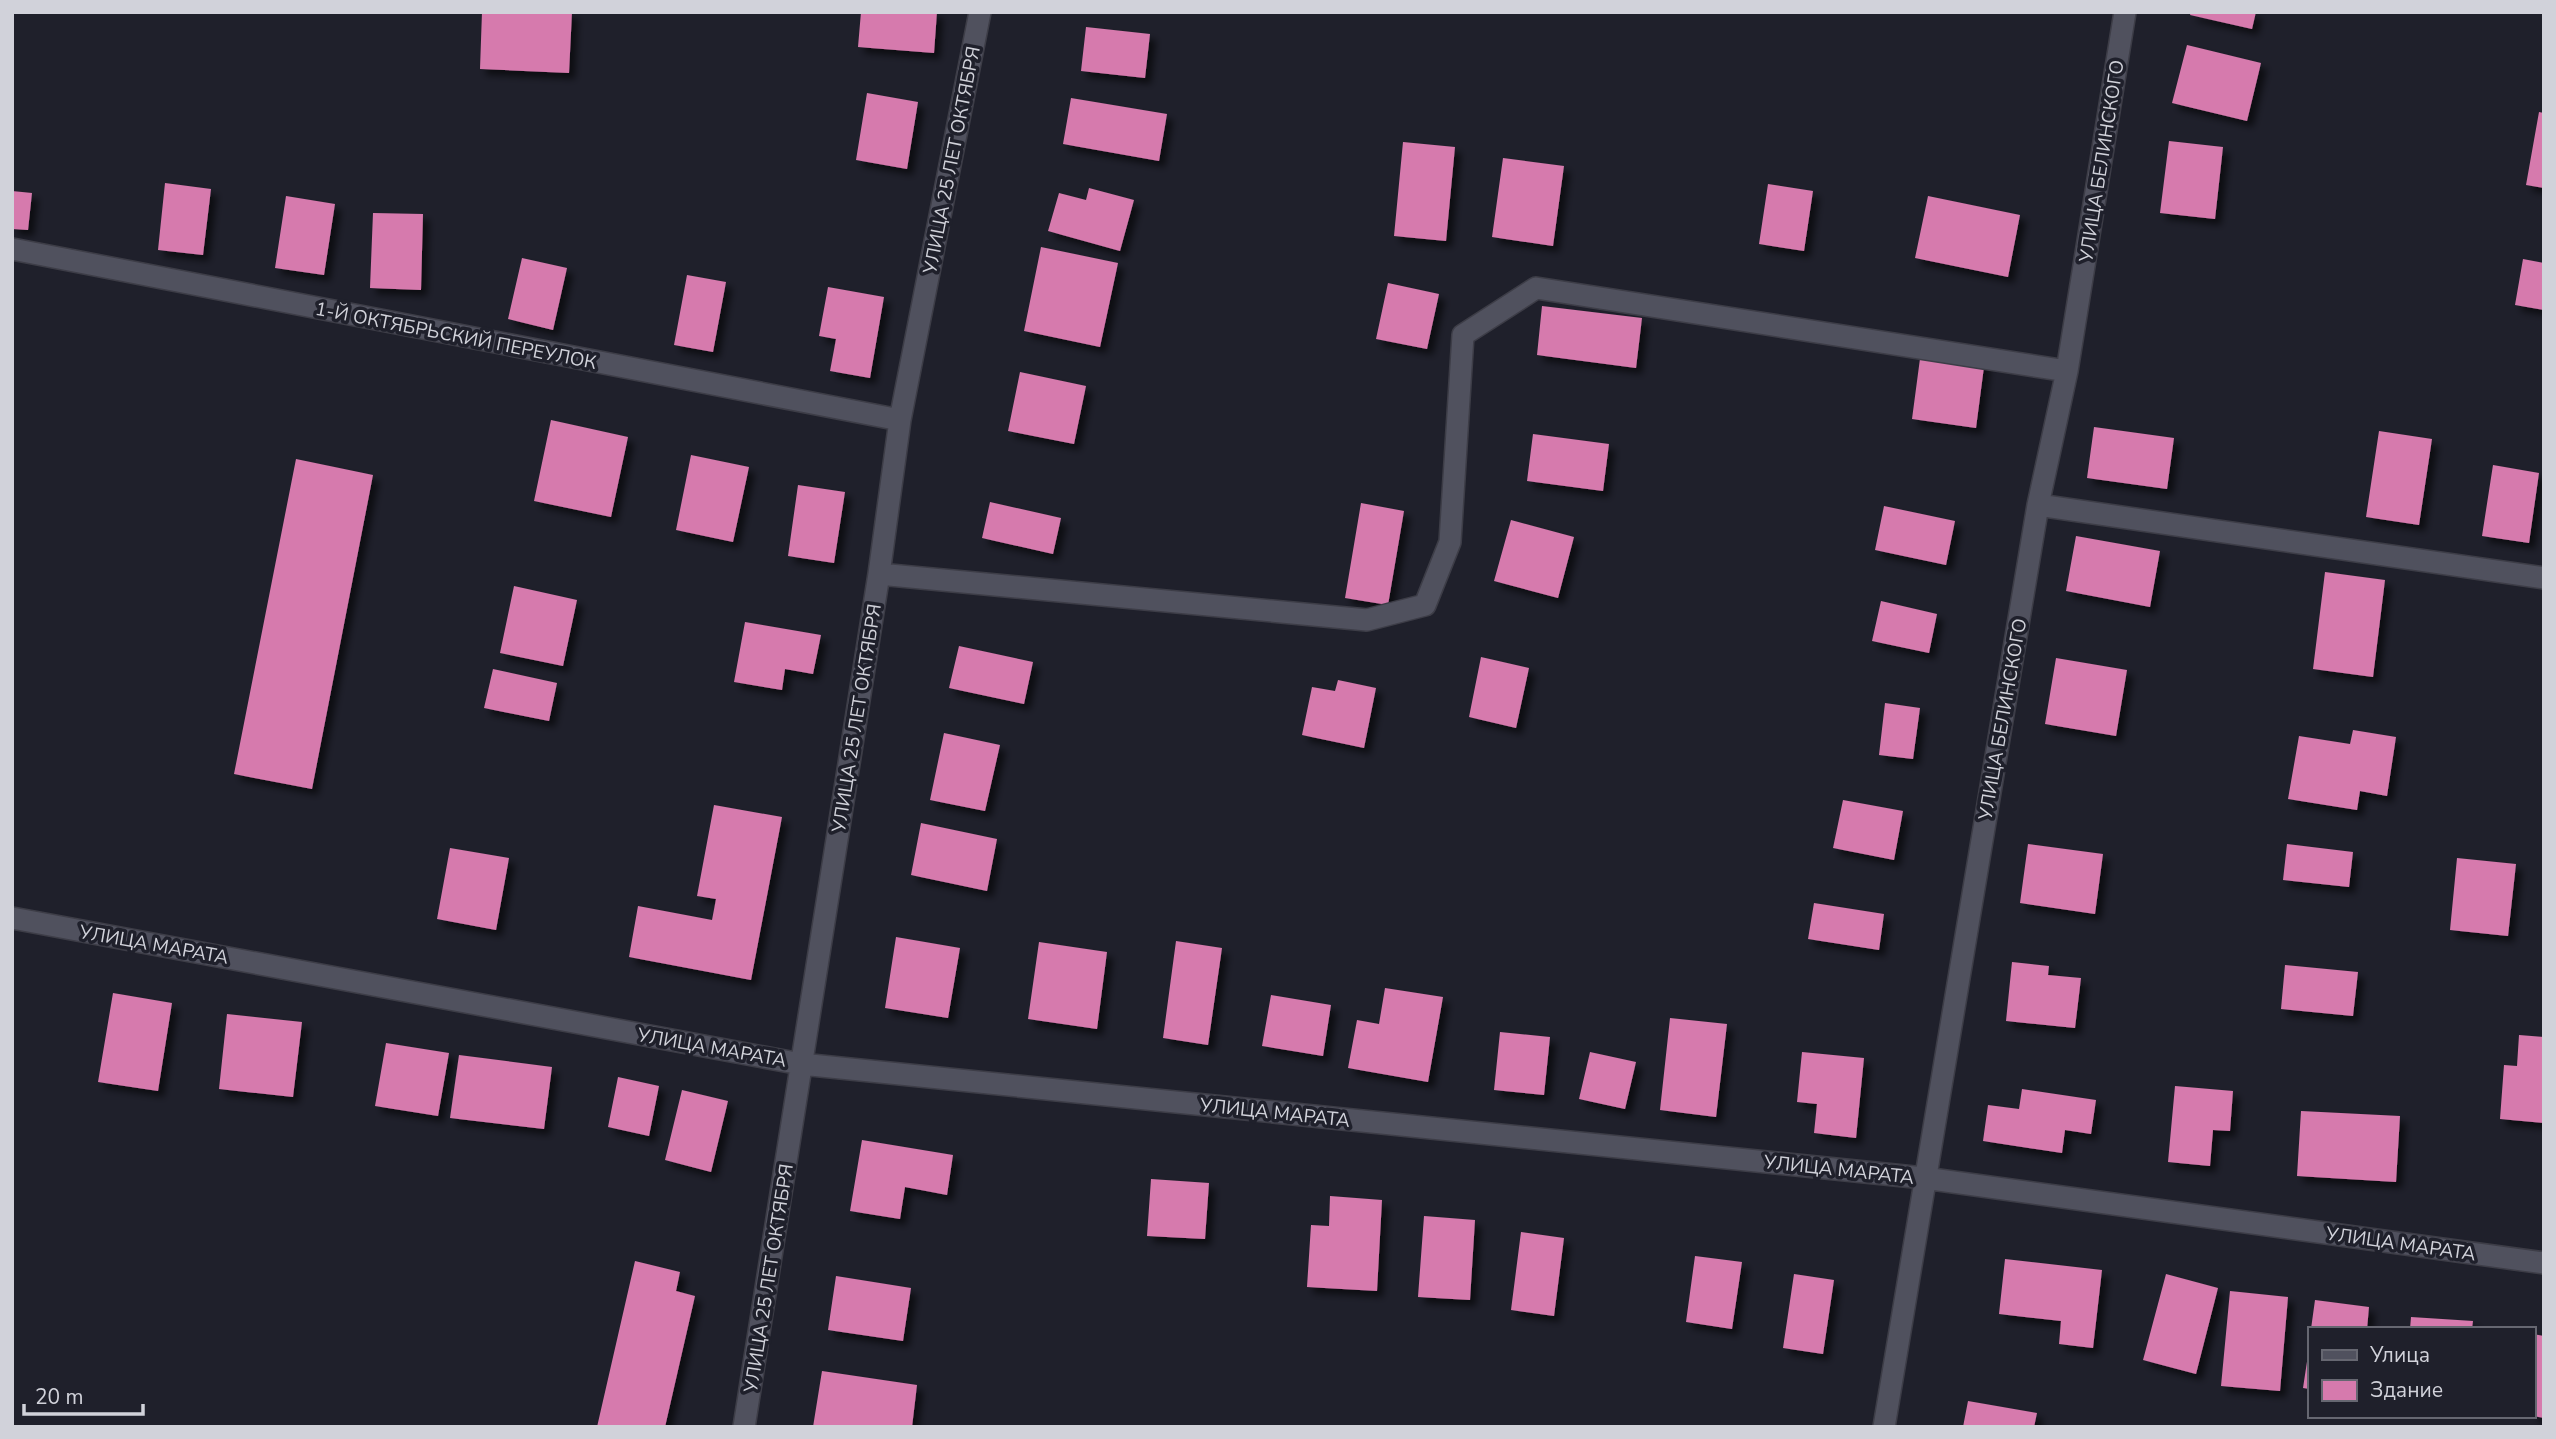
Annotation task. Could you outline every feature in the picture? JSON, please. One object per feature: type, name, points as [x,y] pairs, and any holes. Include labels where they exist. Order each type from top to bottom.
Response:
[{"type":"street","name":"УЛИЦА 25 ЛЕТ ОКТЯБРЯ","points":[[744,1427],[879,574],[900,420],[981,12]]},
{"type":"street","name":"УЛИЦА БЕЛИНСКОГО","points":[[1884,1427],[2038,505],[2067,371],[2125,12]]},
{"type":"street","name":"1-Й ОКТЯБРЬСКИЙ ПЕРЕУЛОК","points":[[12,249],[900,420]]},
{"type":"street","points":[[879,574],[1367,620],[1425,605],[1450,542],[1463,335],[1536,288],[2067,371]]},
{"type":"street","points":[[2038,505],[2544,578]]},
{"type":"street","name":"УЛИЦА МАРАТА","points":[[12,918],[801,1064],[1924,1178],[2544,1263]]},
{"type":"building","points":[[482,12],[572,12],[569,73],[480,69]]},
{"type":"building","points":[[861,12],[937,12],[934,53],[858,47]]},
{"type":"building","points":[[2191,12],[2256,12],[2252,29],[2190,15]]},
{"type":"building","points":[[1086,27],[1150,34],[1145,78],[1081,71]]},
{"type":"building","points":[[2187,45],[2261,63],[2247,121],[2172,103]]},
{"type":"building","points":[[867,93],[918,102],[907,169],[856,160]]},
{"type":"building","points":[[1071,98],[1167,114],[1159,161],[1063,144]]},
{"type":"building","points":[[2539,112],[2544,113],[2544,188],[2526,185]]},
{"type":"building","points":[[2169,141],[2223,147],[2215,219],[2160,213]]},
{"type":"building","points":[[1403,142],[1455,147],[1446,241],[1394,236]]},
{"type":"building","points":[[1503,158],[1564,166],[1553,246],[1492,237]]},
{"type":"building","points":[[165,183],[211,189],[203,255],[158,250]]},
{"type":"building","points":[[1768,184],[1813,191],[1804,251],[1759,244]]},
{"type":"building","points":[[1089,188],[1134,200],[1120,251],[1048,231],[1059,193],[1086,200]]},
{"type":"building","points":[[12,191],[32,193],[28,230],[12,229]]},
{"type":"building","points":[[286,196],[335,204],[324,275],[275,268]]},
{"type":"building","points":[[1928,196],[2020,215],[2008,277],[1915,258]]},
{"type":"building","points":[[373,213],[423,214],[421,290],[370,288]]},
{"type":"building","points":[[1041,247],[1118,263],[1100,347],[1024,331]]},
{"type":"building","points":[[522,258],[567,268],[553,330],[508,319]]},
{"type":"building","points":[[2523,259],[2544,263],[2544,310],[2515,305]]},
{"type":"building","points":[[687,275],[726,282],[713,352],[674,345]]},
{"type":"building","points":[[1388,283],[1439,294],[1427,349],[1376,339]]},
{"type":"building","points":[[828,287],[884,297],[870,378],[830,371],[836,339],[819,336]]},
{"type":"building","points":[[1542,306],[1642,318],[1636,368],[1537,355]]},
{"type":"building","points":[[1921,351],[1985,359],[1976,428],[1912,419]]},
{"type":"building","points":[[1020,372],[1086,386],[1074,444],[1008,431]]},
{"type":"building","points":[[551,420],[628,437],[611,517],[534,501]]},
{"type":"building","points":[[2094,427],[2174,438],[2167,489],[2087,478]]},
{"type":"building","points":[[2379,431],[2432,439],[2419,525],[2366,517]]},
{"type":"building","points":[[1533,434],[1609,444],[1603,491],[1527,481]]},
{"type":"building","points":[[691,455],[749,467],[733,542],[676,530]]},
{"type":"building","points":[[296,459],[373,475],[312,789],[234,774]]},
{"type":"building","points":[[2493,465],[2539,473],[2529,543],[2482,536]]},
{"type":"building","points":[[798,485],[845,492],[834,563],[788,556]]},
{"type":"building","points":[[990,502],[1061,518],[1053,554],[982,538]]},
{"type":"building","points":[[1361,503],[1404,511],[1388,605],[1345,598]]},
{"type":"building","points":[[1884,506],[1955,521],[1946,565],[1875,550]]},
{"type":"building","points":[[1511,520],[1574,537],[1558,598],[1494,581]]},
{"type":"building","points":[[2076,536],[2160,551],[2150,607],[2066,591]]},
{"type":"building","points":[[2325,572],[2385,580],[2373,677],[2313,669]]},
{"type":"building","points":[[514,586],[577,600],[563,666],[500,653]]},
{"type":"building","points":[[1881,601],[1937,614],[1929,653],[1872,641]]},
{"type":"building","points":[[745,622],[821,635],[813,674],[785,669],[782,690],[734,682]]},
{"type":"building","points":[[959,646],[1033,662],[1024,704],[949,688]]},
{"type":"building","points":[[1481,657],[1529,668],[1516,728],[1469,717]]},
{"type":"building","points":[[2056,658],[2127,670],[2116,736],[2045,724]]},
{"type":"building","points":[[493,669],[557,683],[549,721],[484,708]]},
{"type":"building","points":[[1338,680],[1376,688],[1364,748],[1302,735],[1312,687],[1335,691]]},
{"type":"building","points":[[1885,703],[1920,708],[1913,759],[1879,755]]},
{"type":"building","points":[[2353,730],[2396,737],[2387,796],[2360,791],[2357,810],[2288,799],[2299,736],[2350,744]]},
{"type":"building","points":[[944,733],[1000,745],[985,811],[930,800]]},
{"type":"building","points":[[1843,800],[1903,811],[1894,860],[1833,848]]},
{"type":"building","points":[[714,805],[782,817],[751,980],[629,957],[638,906],[712,920],[716,899],[697,896]]},
{"type":"building","points":[[921,823],[997,839],[987,891],[911,875]]},
{"type":"building","points":[[2028,844],[2103,854],[2095,914],[2020,903]]},
{"type":"building","points":[[2287,844],[2353,852],[2349,887],[2283,880]]},
{"type":"building","points":[[450,848],[509,858],[496,930],[437,919]]},
{"type":"building","points":[[2457,858],[2516,864],[2508,936],[2450,930]]},
{"type":"building","points":[[1814,903],[1884,914],[1879,950],[1808,939]]},
{"type":"building","points":[[896,937],[960,948],[948,1018],[885,1008]]},
{"type":"building","points":[[1176,941],[1222,948],[1208,1045],[1163,1038]]},
{"type":"building","points":[[1039,942],[1107,952],[1097,1029],[1028,1019]]},
{"type":"building","points":[[2012,962],[2049,966],[2048,975],[2081,978],[2075,1028],[2006,1021]]},
{"type":"building","points":[[2285,965],[2358,972],[2353,1016],[2281,1009]]},
{"type":"building","points":[[1385,988],[1443,997],[1428,1082],[1348,1068],[1357,1020],[1379,1024]]},
{"type":"building","points":[[113,993],[172,1003],[158,1091],[98,1082]]},
{"type":"building","points":[[1271,995],[1331,1005],[1323,1056],[1262,1046]]},
{"type":"building","points":[[227,1014],[302,1022],[293,1097],[219,1089]]},
{"type":"building","points":[[1670,1018],[1727,1024],[1716,1117],[1660,1110]]},
{"type":"building","points":[[1500,1032],[1550,1037],[1544,1095],[1494,1090]]},
{"type":"building","points":[[2519,1035],[2544,1037],[2544,1123],[2500,1119],[2504,1065],[2517,1066]]},
{"type":"building","points":[[386,1043],[449,1053],[438,1116],[375,1106]]},
{"type":"building","points":[[1590,1052],[1636,1062],[1625,1109],[1579,1099]]},
{"type":"building","points":[[1802,1052],[1864,1058],[1856,1138],[1814,1133],[1817,1104],[1797,1102]]},
{"type":"building","points":[[459,1055],[552,1067],[544,1129],[450,1118]]},
{"type":"building","points":[[618,1077],[659,1086],[649,1136],[608,1127]]},
{"type":"building","points":[[2175,1086],[2233,1091],[2230,1131],[2213,1130],[2210,1166],[2168,1162]]},
{"type":"building","points":[[2022,1089],[2096,1100],[2091,1134],[2065,1130],[2062,1153],[1983,1141],[1988,1105],[2019,1109]]},
{"type":"building","points":[[682,1090],[728,1101],[711,1172],[665,1160]]},
{"type":"building","points":[[2301,1111],[2400,1116],[2396,1182],[2297,1176]]},
{"type":"building","points":[[862,1140],[953,1155],[947,1195],[905,1187],[900,1219],[850,1211]]},
{"type":"building","points":[[1151,1179],[1209,1183],[1205,1239],[1147,1236]]},
{"type":"building","points":[[1330,1196],[1382,1200],[1377,1291],[1307,1287],[1311,1225],[1329,1226]]},
{"type":"building","points":[[1424,1216],[1475,1220],[1470,1300],[1418,1297]]},
{"type":"building","points":[[1521,1232],[1564,1238],[1554,1316],[1511,1310]]},
{"type":"building","points":[[1695,1256],[1742,1262],[1732,1329],[1686,1322]]},
{"type":"building","points":[[2005,1259],[2102,1270],[2093,1348],[2059,1344],[2061,1321],[1999,1314]]},
{"type":"building","points":[[635,1261],[680,1272],[676,1291],[695,1296],[665,1427],[597,1427]]},
{"type":"building","points":[[1794,1274],[1834,1280],[1823,1354],[1783,1348]]},
{"type":"building","points":[[2166,1274],[2218,1288],[2196,1374],[2143,1360]]},
{"type":"building","points":[[836,1276],[911,1288],[903,1341],[828,1330]]},
{"type":"building","points":[[2230,1291],[2288,1297],[2280,1391],[2221,1386]]},
{"type":"building","points":[[2315,1300],[2369,1307],[2367,1327],[2311,1327]]},
{"type":"building","points":[[2411,1317],[2473,1321],[2472,1327],[2410,1327]]},
{"type":"building","points":[[2535,1334],[2544,1336],[2544,1418],[2535,1416]]},
{"type":"building","points":[[2308,1355],[2308,1389],[2303,1388]]},
{"type":"building","points":[[822,1371],[917,1385],[912,1427],[813,1427]]},
{"type":"building","points":[[1968,1401],[2037,1413],[2034,1427],[1963,1427]]}]
